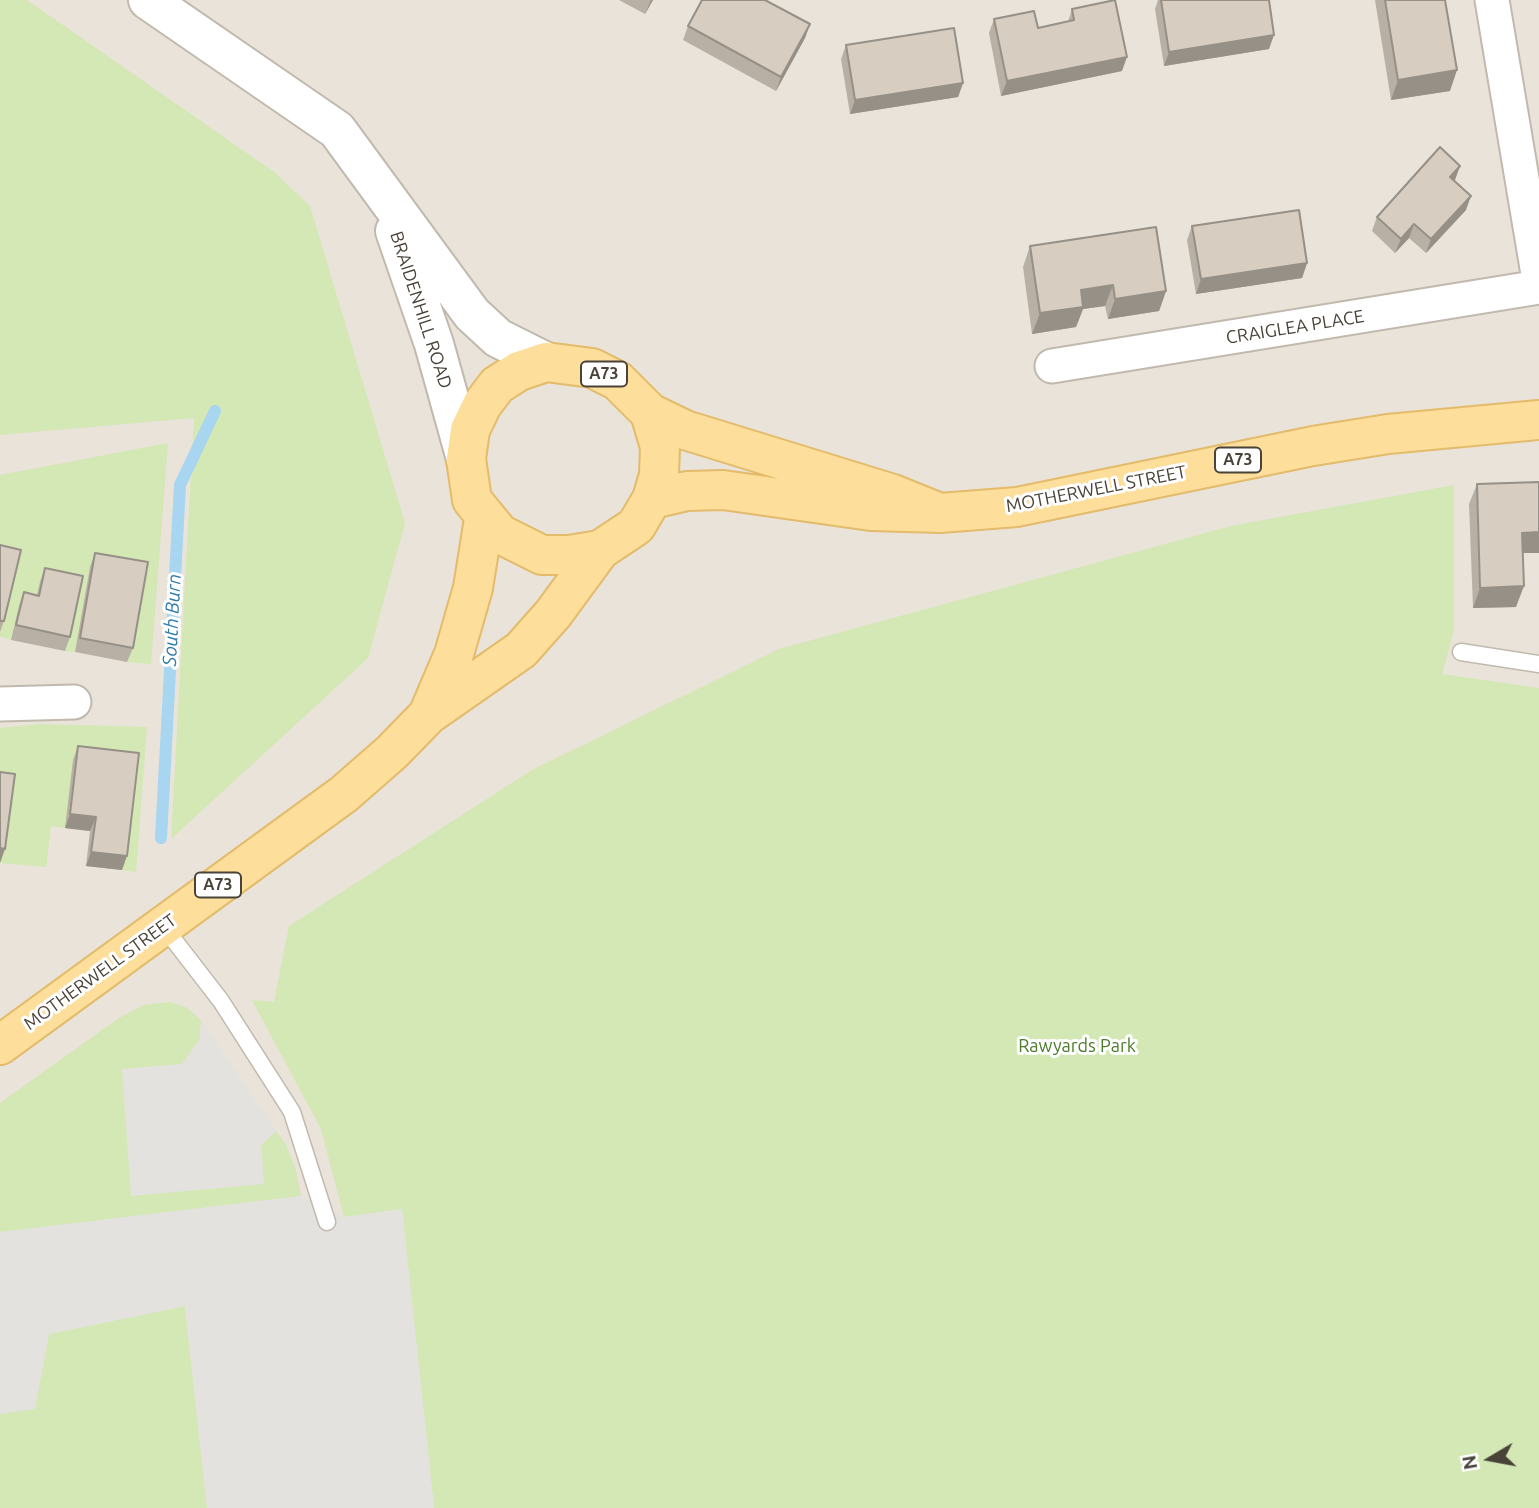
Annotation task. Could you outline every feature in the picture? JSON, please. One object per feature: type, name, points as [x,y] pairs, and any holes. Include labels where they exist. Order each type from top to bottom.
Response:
[{"type":"main road","name":"A73","points":[[600,550],[569,555],[542,555],[500,534],[484,519],[472,500],[466,459],[470,430],[482,405],[497,385],[519,371],[546,362],[592,368],[618,381],[650,413],[685,430],[893,494],[940,513]]},
{"type":"main road","name":"A73","points":[[428,715],[521,650],[553,614],[600,550],[636,526],[652,499],[659,475],[660,447],[650,413]]},
{"type":"main road","name":"MOTHERWELL STREET","points":[[652,499],[687,491],[723,490],[871,511],[940,513],[1017,507],[1215,465],[1376,436],[1539,421]]},
{"type":"main road","name":"A73","points":[[428,715],[454,654],[472,588],[484,519]]},
{"type":"main road","name":"MOTHERWELL STREET","points":[[5,1031],[163,926],[344,794],[392,752],[428,715]]},
{"type":"street","name":"BRAIDENHILL ROAD","points":[[148,0],[337,130],[366,165],[472,314],[498,338],[546,362]]},
{"type":"street","points":[[1492,0],[1536,240],[1539,280]]},
{"type":"street","name":"BRAIDENHILL ROAD","points":[[366,165],[387,206],[434,344],[466,459]]},
{"type":"street","name":"CRAIGLEA PLACE","points":[[1052,366],[1539,287]]},
{"type":"street","points":[[0,704],[74,702]]},
{"type":"lane","points":[[1461,652],[1539,664]]},
{"type":"lane","points":[[163,926],[221,1001],[292,1112],[327,1222]]},
{"type":"shaded area","points":[[0,0],[1539,0],[1539,1508],[0,1508]]},
{"type":"shaded area","points":[[201,1020],[276,1131],[261,1145],[264,1184],[131,1196],[122,1069],[182,1064],[200,1039]]},
{"type":"shaded area","points":[[301,1196],[344,1217],[402,1209],[434,1508],[207,1508],[185,1306],[49,1334],[35,1409],[0,1414],[0,1232]]},
{"type":"green space","points":[[0,0],[27,0],[274,172],[310,206],[405,523],[368,658],[171,839],[194,418],[0,435]]},
{"type":"green space","points":[[168,443],[151,664],[127,662],[143,577],[90,567],[75,652],[65,651],[78,590],[41,582],[34,610],[19,607],[11,640],[0,636],[0,475]]},
{"type":"green space","name":"Rawyards Park","points":[[1454,485],[1454,630],[1442,674],[1539,688],[1539,1508],[434,1508],[402,1210],[344,1217],[321,1129],[252,1000],[274,1002],[289,926],[532,770],[779,649],[1231,526]]},
{"type":"green space","points":[[39,724],[147,727],[136,872],[122,870],[134,767],[65,828],[51,826],[46,867],[0,863],[0,728]]},
{"type":"green space","points":[[169,1002],[186,1007],[201,1020],[200,1039],[182,1064],[263,1184],[261,1145],[276,1131],[286,1145],[296,1170],[301,1196],[0,1233],[0,1103],[119,1018],[144,1005]]},
{"type":"green space","points":[[185,1306],[207,1508],[0,1508],[0,1414],[35,1408],[49,1334]]},
{"type":"building","points":[[702,0],[765,0],[810,24],[781,77],[688,26]]},
{"type":"building","points":[[1115,0],[1127,57],[1007,81],[994,19],[1034,11],[1038,28],[1074,20],[1072,9]]},
{"type":"building","points":[[1161,0],[1269,0],[1274,35],[1169,52]]},
{"type":"building","points":[[1385,0],[1445,0],[1457,70],[1398,80]]},
{"type":"building","points":[[954,28],[963,83],[855,100],[846,45]]},
{"type":"building","points":[[1440,147],[1460,166],[1450,177],[1471,196],[1431,239],[1414,224],[1401,239],[1377,217]]},
{"type":"building","points":[[1299,210],[1307,263],[1201,279],[1192,226]]},
{"type":"building","points":[[1156,227],[1166,291],[1115,299],[1113,285],[1081,290],[1083,307],[1040,313],[1030,246]]},
{"type":"building","points":[[1539,482],[1539,532],[1522,533],[1524,586],[1480,588],[1477,484]]},
{"type":"building","points":[[0,545],[21,550],[4,621],[0,621]]},
{"type":"building","points":[[95,553],[148,562],[133,648],[80,638]]},
{"type":"building","points":[[45,568],[83,576],[70,637],[16,625],[24,592],[39,596]]},
{"type":"building","points":[[78,746],[139,753],[127,856],[91,852],[96,817],[70,814]]},
{"type":"building","points":[[0,772],[15,774],[5,849],[0,848]]},
{"type":"waterway","name":"South Burn","points":[[161,838],[180,485],[215,411]]}]
